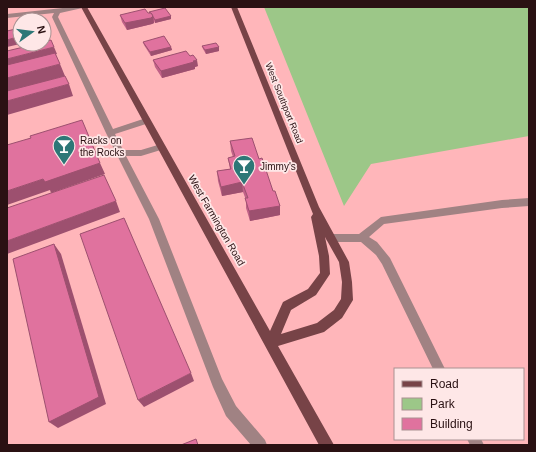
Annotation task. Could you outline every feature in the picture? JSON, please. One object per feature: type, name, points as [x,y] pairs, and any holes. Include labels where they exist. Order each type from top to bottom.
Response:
[{"type":"main road","name":"West Farmington Road","points":[[84,7],[327,445]]},
{"type":"main road","name":"West Southport Road","points":[[234,7],[314,207],[344,262],[347,282],[347,300],[338,314],[320,328],[271,342]]},
{"type":"main road","name":"West Southport Road","points":[[271,342],[287,306],[312,292],[325,274],[324,256],[314,207]]},
{"type":"lane","points":[[7,16],[84,7]]},
{"type":"lane","points":[[58,11],[55,17],[110,133],[154,219],[217,383],[231,411],[260,445]]},
{"type":"lane","points":[[110,133],[146,121]]},
{"type":"lane","points":[[120,153],[141,153],[161,147]]},
{"type":"lane","points":[[362,237],[370,228],[381,221],[502,204],[529,202]]},
{"type":"lane","points":[[331,238],[362,237],[370,242],[386,262],[439,368]]},
{"type":"green space","points":[[264,7],[529,7],[529,136],[371,164],[344,206]]},
{"type":"building","points":[[165,8],[171,16],[155,20],[149,12]]},
{"type":"building","points":[[145,9],[153,16],[151,18],[125,23],[120,15]]},
{"type":"building","points":[[12,30],[12,38],[7,40],[7,31]]},
{"type":"building","points":[[164,36],[171,47],[150,52],[143,42]]},
{"type":"building","points":[[216,43],[219,47],[205,50],[202,46]]},
{"type":"building","points":[[12,50],[12,52],[34,52],[7,59],[7,51]]},
{"type":"building","points":[[186,51],[190,56],[193,55],[197,60],[161,71],[153,60]]},
{"type":"building","points":[[55,53],[60,64],[7,78],[7,65]]},
{"type":"building","points":[[65,76],[69,84],[7,101],[7,91]]},
{"type":"building","points":[[82,120],[100,163],[45,182],[43,179],[7,191],[7,145],[31,138],[30,136]]},
{"type":"building","name":"Jimmy's","points":[[252,138],[259,159],[262,158],[273,191],[275,191],[280,206],[249,211],[245,198],[248,198],[242,182],[221,187],[217,171],[231,169],[228,158],[235,156],[230,141]]},
{"type":"building","points":[[104,175],[116,201],[7,241],[7,208]]},
{"type":"building","points":[[124,218],[191,373],[138,400],[80,234]]},
{"type":"building","points":[[54,244],[99,397],[49,422],[13,259]]},
{"type":"building","points":[[196,439],[198,445],[181,445]]},
{"type":"place","name":"Racks on the Rocks","points":[[64,166]]},
{"type":"place","name":"Jimmy's","points":[[244,186]]}]
